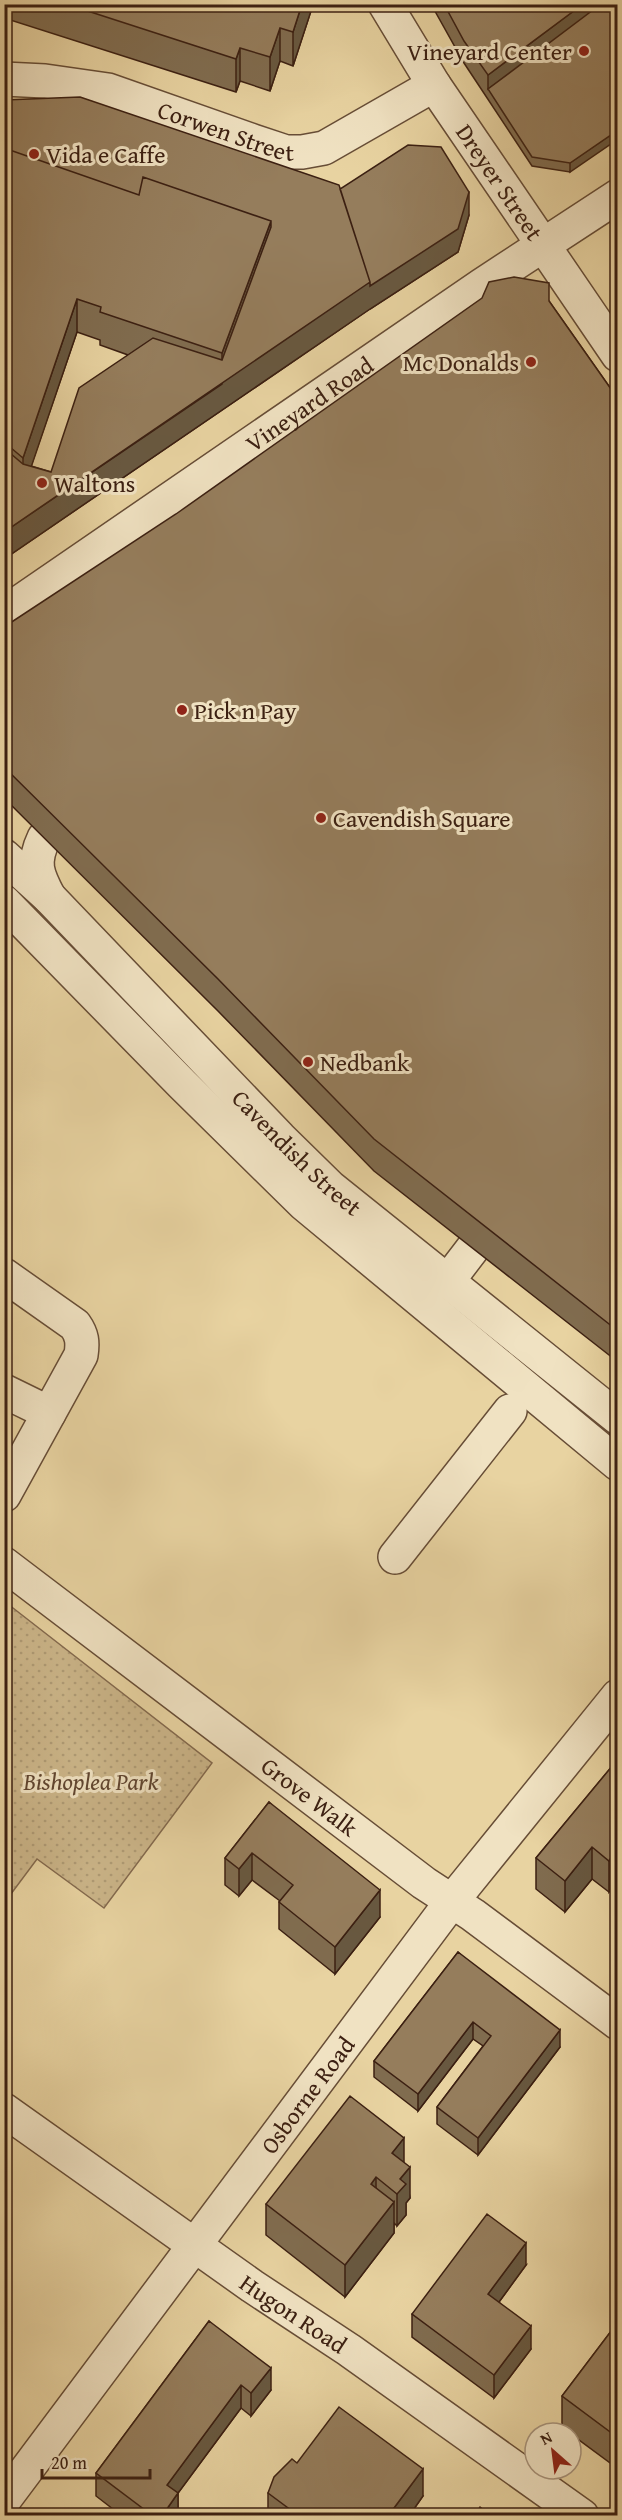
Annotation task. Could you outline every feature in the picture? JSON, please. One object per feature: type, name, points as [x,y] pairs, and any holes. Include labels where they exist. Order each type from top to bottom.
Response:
[{"type":"street","name":"Dreyer Street","points":[[386,4],[434,85],[618,355]]},
{"type":"street","name":"Corwen Street","points":[[4,79],[45,81],[108,90],[286,152],[324,148],[434,85]]},
{"type":"street","name":"Vineyard Road","points":[[4,613],[161,523],[542,246],[618,196]]},
{"type":"street","points":[[44,838],[38,850],[36,865],[49,897]]},
{"type":"street","name":"Cavendish Street","points":[[4,856],[49,897],[280,1138],[330,1187],[618,1418]]},
{"type":"street","name":"Cavendish Street","points":[[4,902],[182,1084],[304,1204],[618,1464]]},
{"type":"street","points":[[447,1282],[473,1248]]},
{"type":"street","points":[[4,1275],[75,1325],[81,1334],[81,1355],[4,1495]]},
{"type":"street","points":[[4,1391],[49,1413]]},
{"type":"street","points":[[394,1557],[510,1411]]},
{"type":"street","name":"Grove Walk","points":[[4,1564],[424,1883],[618,2023]]},
{"type":"street","name":"Osborne Road","points":[[4,2500],[452,1901],[618,1696]]},
{"type":"street","name":"Hugon Road","points":[[4,2110],[252,2286],[356,2342],[582,2516]]},
{"type":"green space","name":"Bishoplea Park","points":[[4,1601],[212,1763],[104,1908],[37,1859],[5,1902]]},
{"type":"building","points":[[66,4],[302,4],[293,32],[280,28],[270,57],[240,48],[236,59]]},
{"type":"building","points":[[444,4],[583,4],[488,75],[464,41]]},
{"type":"building","name":"Vineyard Center","points":[[601,4],[618,4],[618,130],[570,163],[532,157],[488,89]]},
{"type":"building","points":[[80,97],[339,185],[370,282],[4,532],[4,448],[23,464],[51,472],[79,388],[153,338],[222,360],[271,227],[271,221],[143,177],[139,195],[4,148],[4,100]]},
{"type":"building","points":[[408,145],[441,147],[469,192],[458,229],[370,286],[340,189]]},
{"type":"building","points":[[4,148],[139,195],[143,177],[271,221],[222,353],[100,312],[101,307],[77,299],[23,458],[4,442]]},
{"type":"building","name":"Cavendish Square","points":[[514,277],[549,283],[549,301],[618,399],[618,1331],[374,1139],[218,979],[4,767],[4,627],[176,514],[482,298],[489,282]]},
{"type":"building","points":[[618,1759],[618,1861],[612,1856],[609,1861],[592,1847],[565,1881],[536,1858]]},
{"type":"building","points":[[269,1802],[380,1890],[335,1947],[279,1902],[293,1885],[252,1853],[239,1869],[225,1858]]},
{"type":"building","points":[[458,1952],[560,2030],[478,2138],[437,2107],[491,2036],[473,2022],[418,2094],[374,2061]]},
{"type":"building","points":[[350,2096],[404,2138],[392,2153],[410,2167],[400,2179],[406,2184],[397,2194],[376,2177],[371,2184],[394,2202],[345,2265],[266,2204]]},
{"type":"building","points":[[487,2214],[526,2243],[488,2294],[531,2326],[494,2375],[412,2314]]},
{"type":"building","points":[[209,2321],[271,2368],[251,2393],[241,2385],[167,2485],[178,2493],[162,2516],[153,2516],[96,2473]]},
{"type":"building","points":[[618,2322],[618,2436],[617,2437],[562,2396]]},
{"type":"building","points":[[339,2407],[423,2469],[388,2516],[299,2516],[268,2493],[274,2477],[292,2459],[297,2463]]},
{"type":"building","points":[[480,2507],[491,2516],[474,2516]]},
{"type":"place","name":"Vineyard Center","points":[[584,51]]},
{"type":"place","name":"Vida e Caffe","points":[[34,154]]},
{"type":"place","name":"Mc Donalds","points":[[531,362]]},
{"type":"place","name":"Waltons","points":[[42,483]]},
{"type":"place","name":"Pick n Pay","points":[[182,710]]},
{"type":"place","name":"Cavendish Square","points":[[321,818]]},
{"type":"place","name":"Nedbank","points":[[308,1062]]}]
